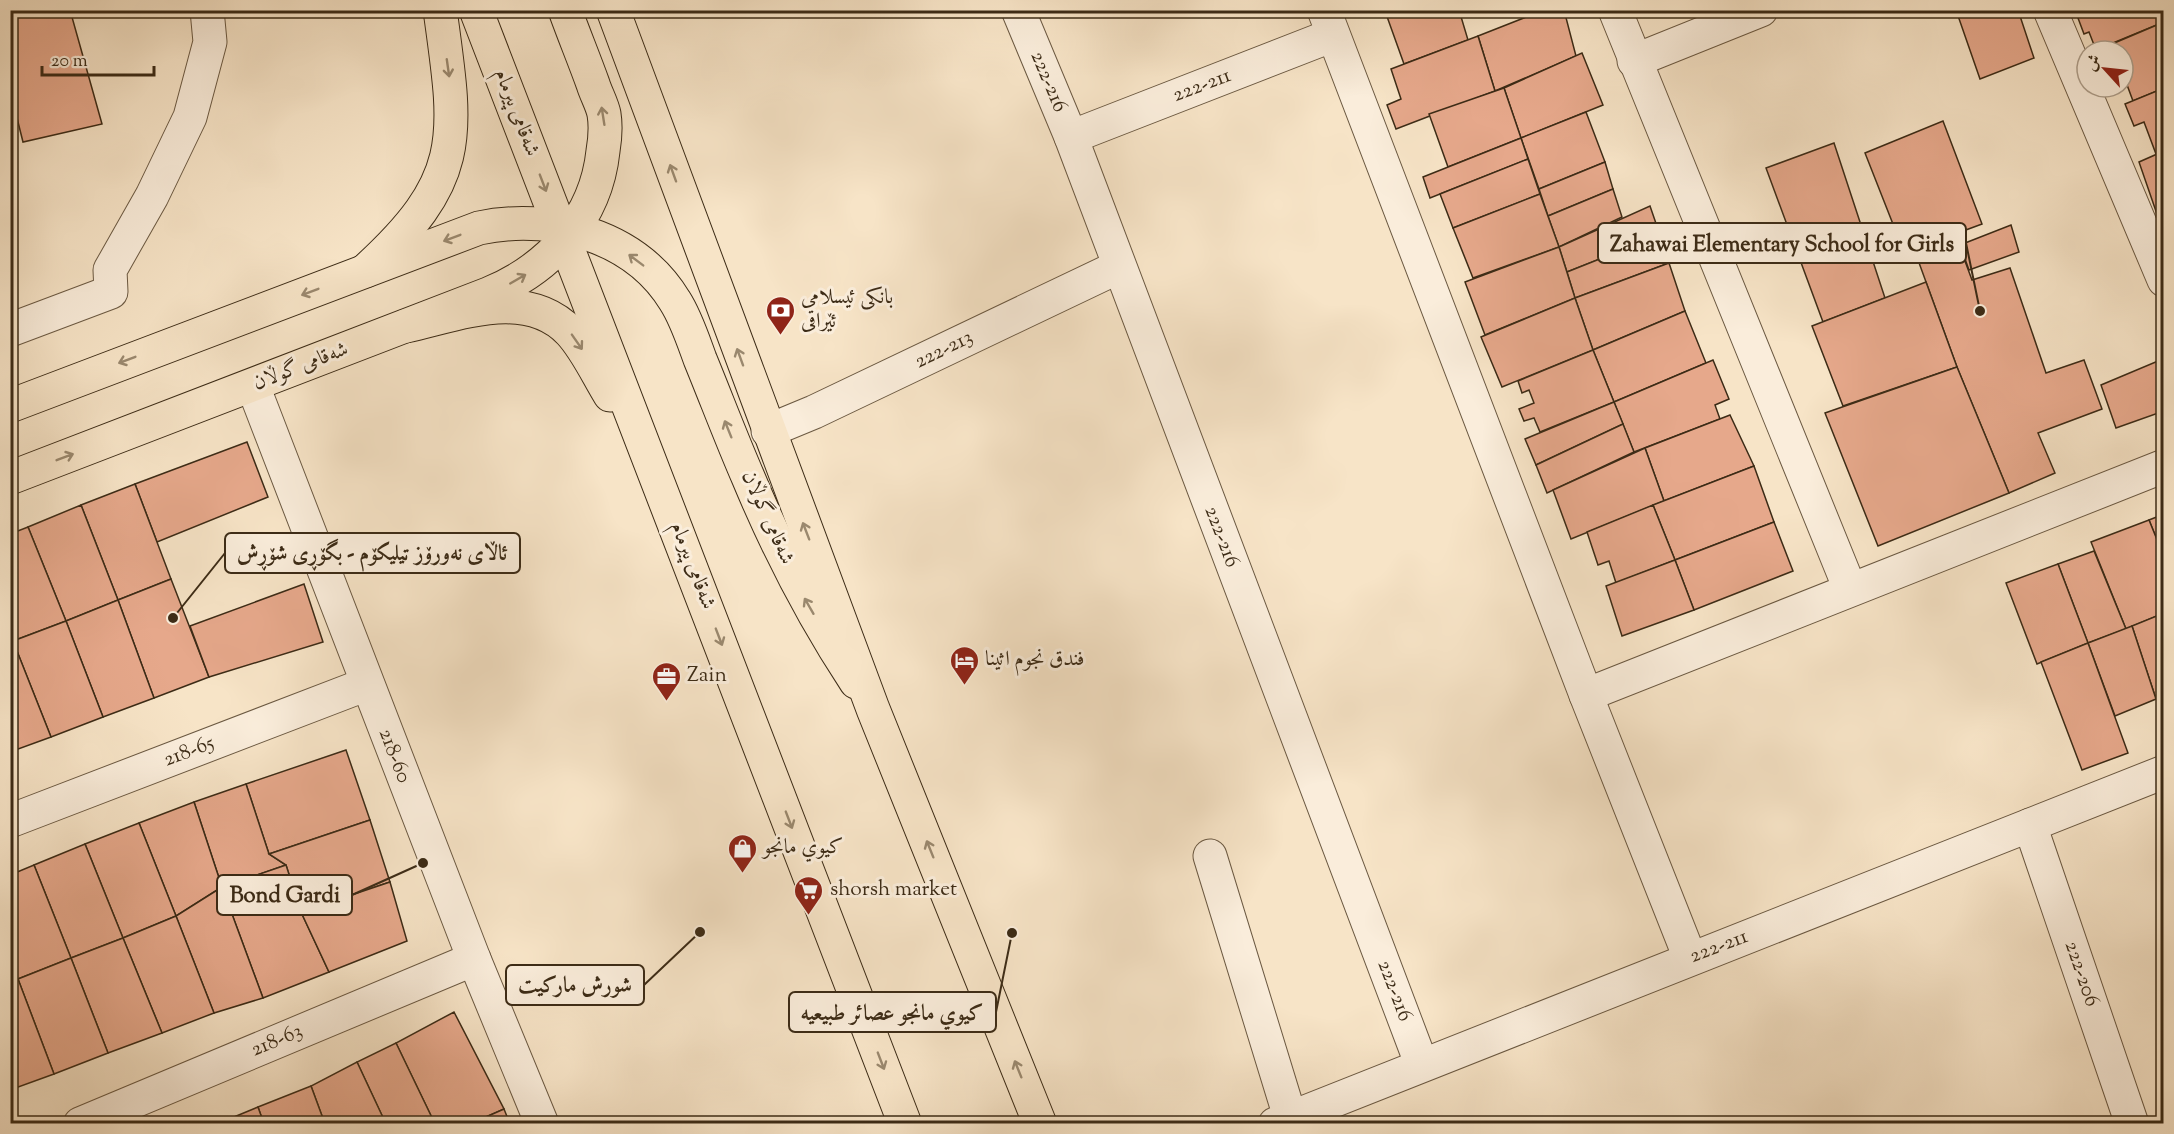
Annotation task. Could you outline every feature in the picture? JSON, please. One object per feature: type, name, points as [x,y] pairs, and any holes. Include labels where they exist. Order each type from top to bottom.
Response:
[{"type":"main road","points":[[365,271],[399,240],[422,211],[437,186],[448,160],[451,143],[450,82],[440,10]]},
{"type":"main road","name":"شەقامی پیرمام","points":[[476,10],[566,232],[905,1124]]},
{"type":"main road","name":"شەقامی گوڵان","points":[[10,478],[406,326],[520,279],[544,261],[586,209],[602,163],[604,115],[565,10]]},
{"type":"main road","points":[[613,10],[873,709],[1040,1124]]},
{"type":"main road","name":"شەقامی گوڵان","points":[[10,406],[479,228],[522,222],[592,235],[630,255],[662,283],[675,300],[774,537],[820,625],[873,709]]},
{"type":"main road","points":[[406,326],[505,306],[533,309],[559,322],[579,343],[653,465]]},
{"type":"street","points":[[10,330],[111,292],[110,270],[152,196],[190,117],[210,42],[207,10]]},
{"type":"street","name":"222-216","points":[[1018,10],[1071,137],[1118,267],[1421,1064]]},
{"type":"street","points":[[1615,10],[1850,589]]},
{"type":"street","points":[[1634,61],[1761,10]]},
{"type":"street","points":[[2050,10],[2163,280]]},
{"type":"street","points":[[1328,23],[1586,695],[1690,958]]},
{"type":"street","name":"222-211","points":[[1071,137],[1328,23]]},
{"type":"street","name":"222-213","points":[[768,431],[814,412],[1118,267]]},
{"type":"street","name":"218-60","points":[[253,386],[474,959],[542,1124]]},
{"type":"street","points":[[1586,695],[2163,466]]},
{"type":"street","name":"218-65","points":[[10,821],[367,684]]},
{"type":"street","name":"222-211","points":[[1282,1120],[2163,772]]},
{"type":"street","name":"222-206","points":[[2030,825],[2132,1124]]},
{"type":"street","points":[[1210,856],[1282,1120]]},
{"type":"street","name":"218-63","points":[[80,1124],[474,959]]},
{"type":"building","points":[[10,10],[70,10],[102,124],[23,142],[10,90]]},
{"type":"building","points":[[1459,10],[1468,40],[1404,64],[1385,11]]},
{"type":"building","points":[[1544,10],[1564,10],[1576,56],[1495,91],[1478,36]]},
{"type":"building","points":[[1956,10],[2018,10],[2034,58],[1980,79]]},
{"type":"building","points":[[2075,10],[2164,10],[2164,22],[2123,39],[2092,39],[2089,32],[2084,34]]},
{"type":"building","points":[[2164,22],[2164,88],[2133,101],[2132,99],[2135,99],[2135,39],[2124,39]]},
{"type":"building","points":[[1478,36],[1495,91],[1396,129],[1387,105],[1401,99],[1391,69]]},
{"type":"building","points":[[1582,53],[1603,105],[1521,138],[1504,88]]},
{"type":"building","points":[[1504,88],[1521,138],[1448,167],[1429,114]]},
{"type":"building","points":[[2164,88],[2164,151],[2156,154],[2144,122],[2134,126],[2125,104]]},
{"type":"building","points":[[1586,112],[1605,162],[1539,189],[1521,138]]},
{"type":"building","points":[[1943,121],[1982,224],[1955,234],[1972,280],[2010,268],[2046,373],[2084,360],[2102,409],[2038,433],[2055,473],[2009,493],[1957,367],[1914,249],[1904,252],[1865,153]]},
{"type":"building","points":[[1521,138],[1528,159],[1430,198],[1423,177]]},
{"type":"building","points":[[1834,143],[1885,298],[1823,322],[1766,168]]},
{"type":"building","points":[[2164,151],[2164,218],[2159,220],[2139,162]]},
{"type":"building","points":[[1528,159],[1540,194],[1453,228],[1440,194]]},
{"type":"building","points":[[1605,162],[1613,189],[1548,216],[1539,189]]},
{"type":"building","points":[[1613,189],[1622,217],[1559,247],[1548,216]]},
{"type":"building","points":[[1540,194],[1559,247],[1473,278],[1453,228]]},
{"type":"building","points":[[1650,206],[1660,235],[1567,272],[1559,247]]},
{"type":"building","points":[[2011,225],[2019,252],[1969,270],[1960,245]]},
{"type":"building","points":[[1660,235],[1669,263],[1575,298],[1567,272]]},
{"type":"building","points":[[1559,247],[1575,298],[1485,335],[1465,282]]},
{"type":"building","points":[[1669,263],[1685,311],[1593,350],[1575,298]]},
{"type":"building","points":[[1926,282],[1957,367],[1843,406],[1812,326]]},
{"type":"building","points":[[1575,298],[1593,350],[1502,387],[1481,337]]},
{"type":"building","points":[[1685,311],[1706,363],[1614,402],[1593,350]]},
{"type":"building","points":[[1593,350],[1614,402],[1540,432],[1534,418],[1524,421],[1519,409],[1534,403],[1529,390],[1522,393],[1518,381]]},
{"type":"building","points":[[1713,360],[1729,399],[1715,405],[1720,419],[1634,452],[1614,402]]},
{"type":"building","points":[[2158,361],[2164,376],[2164,411],[2116,428],[2101,385]]},
{"type":"building","points":[[1957,367],[2009,493],[1878,546],[1825,413]]},
{"type":"building","points":[[1614,402],[1623,424],[1536,465],[1525,439]]},
{"type":"building","points":[[1730,415],[1754,466],[1664,501],[1645,448]]},
{"type":"building","points":[[1623,424],[1634,452],[1547,493],[1536,465]]},
{"type":"building","points":[[247,442],[268,497],[157,542],[135,484]]},
{"type":"building","points":[[1645,448],[1664,501],[1571,539],[1553,490]]},
{"type":"building","points":[[1754,466],[1774,522],[1675,560],[1653,505]]},
{"type":"building","points":[[135,484],[171,579],[118,600],[81,505]]},
{"type":"building","points":[[81,505],[118,600],[66,621],[28,527]]},
{"type":"building","points":[[1653,505],[1675,560],[1616,583],[1609,561],[1598,565],[1587,532]]},
{"type":"building","points":[[2164,514],[2164,557],[2149,520]]},
{"type":"building","points":[[2149,520],[2164,557],[2164,613],[2126,629],[2091,542]]},
{"type":"building","points":[[1774,522],[1793,571],[1694,610],[1675,560]]},
{"type":"building","points":[[28,527],[66,621],[13,641],[10,635],[10,534]]},
{"type":"building","points":[[2094,551],[2126,629],[2088,643],[2058,564]]},
{"type":"building","points":[[1675,560],[1694,610],[1622,636],[1606,586]]},
{"type":"building","points":[[2058,564],[2088,643],[2037,664],[2006,583]]},
{"type":"building","points":[[171,579],[209,677],[154,698],[118,600]]},
{"type":"building","points":[[304,584],[323,642],[209,677],[190,626]]},
{"type":"building","points":[[118,600],[154,698],[103,717],[66,621]]},
{"type":"building","points":[[2164,613],[2164,696],[2156,699],[2132,626]]},
{"type":"building","points":[[66,621],[103,717],[51,737],[13,641]]},
{"type":"building","points":[[2132,626],[2156,699],[2115,716],[2088,643]]},
{"type":"building","points":[[13,641],[51,737],[10,752],[10,643]]},
{"type":"building","points":[[2088,643],[2128,753],[2082,770],[2041,662]]},
{"type":"building","points":[[346,750],[370,820],[269,854],[246,784]]},
{"type":"building","points":[[246,784],[269,854],[286,865],[222,887],[194,802]]},
{"type":"building","points":[[194,802],[222,887],[176,916],[139,823]]},
{"type":"building","points":[[370,820],[390,882],[301,912],[286,865],[269,854]]},
{"type":"building","points":[[139,823],[176,916],[123,938],[85,844]]},
{"type":"building","points":[[85,844],[123,938],[71,958],[34,865]]},
{"type":"building","points":[[34,865],[71,958],[18,979],[10,961],[10,875]]},
{"type":"building","points":[[286,865],[301,912],[329,972],[263,998],[222,887]]},
{"type":"building","points":[[390,882],[407,941],[329,972],[301,912]]},
{"type":"building","points":[[222,887],[263,998],[214,1013],[176,916]]},
{"type":"building","points":[[176,916],[214,1013],[162,1033],[123,938]]},
{"type":"building","points":[[123,938],[162,1033],[108,1053],[71,958]]},
{"type":"building","points":[[71,958],[108,1053],[54,1074],[18,979]]},
{"type":"building","points":[[18,979],[54,1074],[10,1090],[10,982]]},
{"type":"building","points":[[454,1012],[504,1109],[470,1124],[435,1124],[396,1043]]},
{"type":"building","points":[[396,1043],[435,1124],[386,1124],[357,1062]]},
{"type":"building","points":[[357,1062],[386,1124],[325,1124],[311,1086]]},
{"type":"building","points":[[311,1086],[325,1124],[264,1124],[258,1107]]},
{"type":"building","points":[[258,1107],[264,1124],[217,1124]]},
{"type":"building","points":[[504,1109],[510,1124],[470,1124]]},
{"type":"place","name":"Zahawai Elementary School for Girls","points":[[1980,311]]},
{"type":"place","name":"بانکی ئیسلامی ئێراقی","points":[[780,336]]},
{"type":"place","name":"ئاڵای نەورۆز تیلیکۆم - بگۆڕی شۆڕش","points":[[173,618]]},
{"type":"place","name":"فندق نجوم اثينا","points":[[964,686]]},
{"type":"place","name":"Zain","points":[[666,702]]},
{"type":"place","name":"Bond Gardi","points":[[423,863]]},
{"type":"place","name":"كيوي مانجو","points":[[742,874]]},
{"type":"place","name":"shorsh market","points":[[809,916]]},
{"type":"place","name":"شورش ماركيت","points":[[700,932]]},
{"type":"place","name":"كيوي مانجو عصائر طبيعيه","points":[[1012,933]]}]
